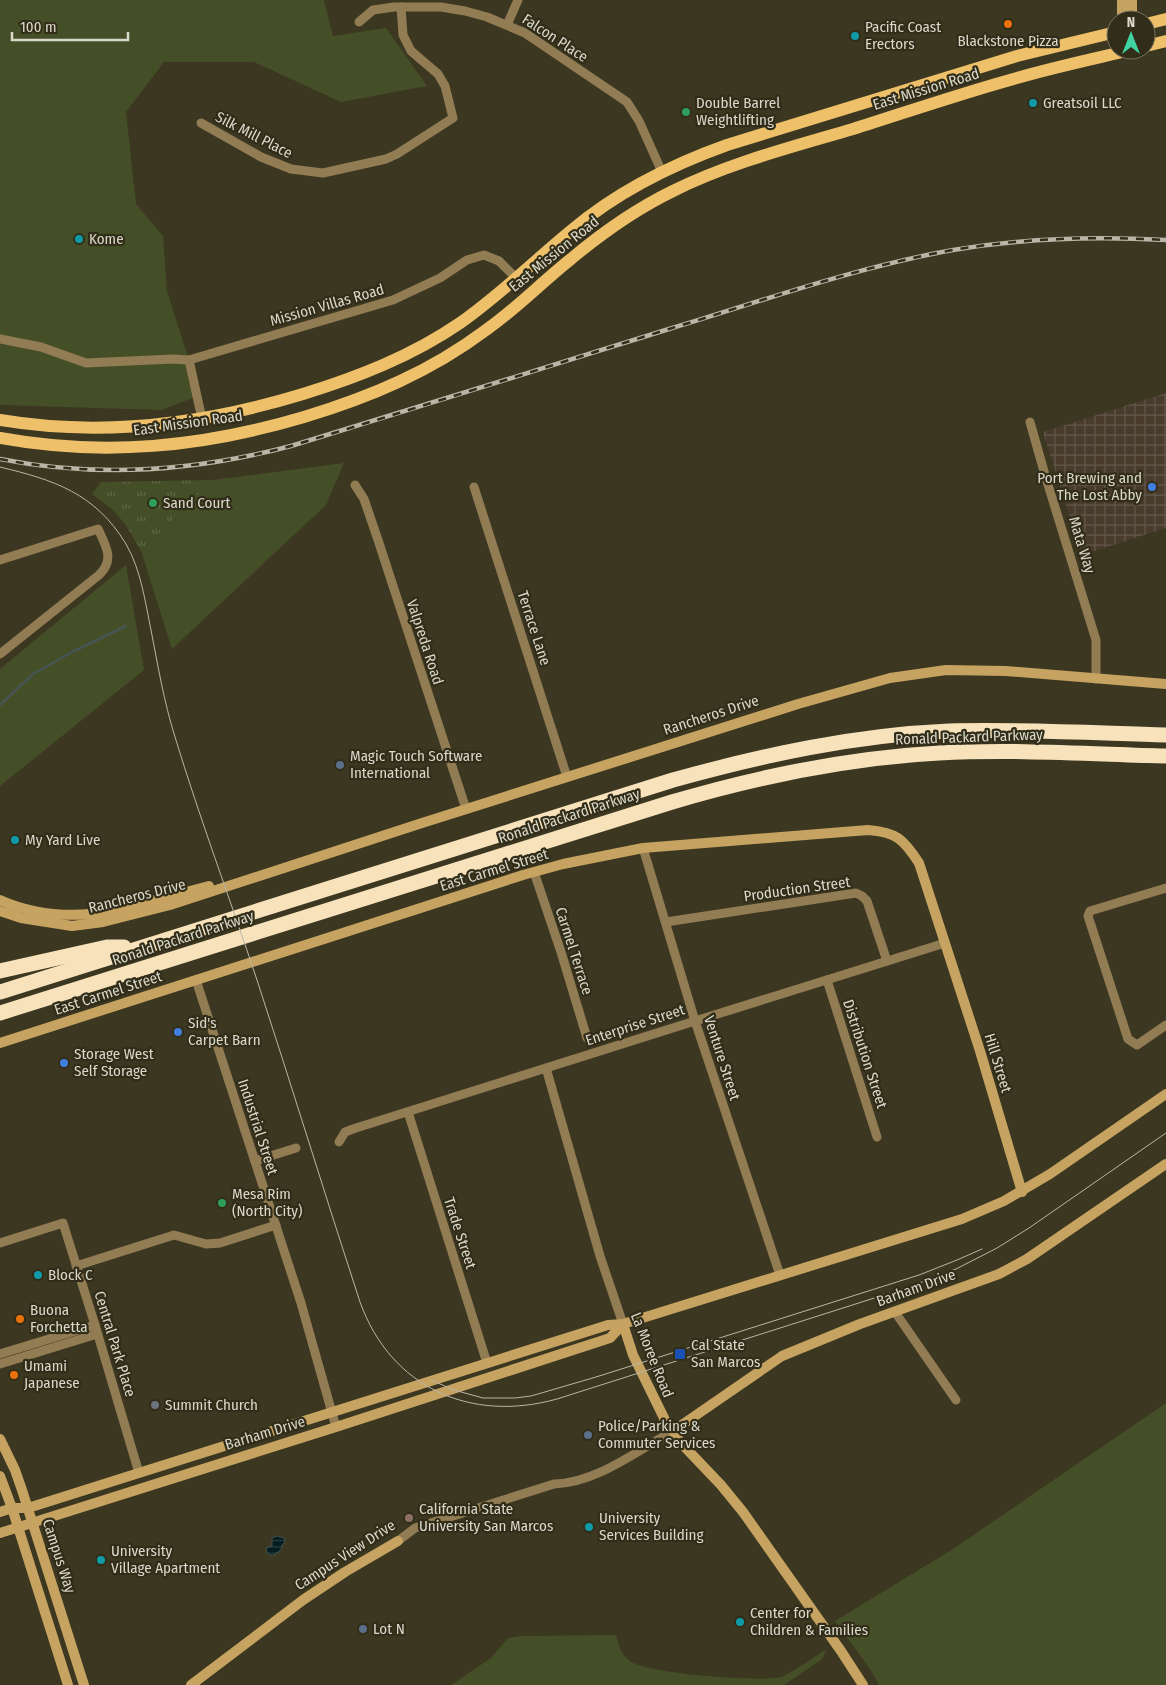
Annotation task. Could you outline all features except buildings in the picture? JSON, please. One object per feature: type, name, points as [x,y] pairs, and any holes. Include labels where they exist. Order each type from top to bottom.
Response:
[{"type":"highway","name":"Ronald Packard Parkway","points":[[0,992],[673,780],[728,764],[777,753],[846,741],[948,731],[1000,730],[1166,735]]},
{"type":"highway","name":"Ronald Packard Parkway","points":[[0,1013],[672,802],[768,776],[856,760],[939,753],[1017,751],[1166,756]]},
{"type":"highway","points":[[1142,755],[1166,761]]},
{"type":"highway","points":[[0,971],[107,947],[145,946]]},
{"type":"main road","name":"East Mission Road","points":[[0,420],[38,426],[89,429],[151,425],[202,419],[277,402],[334,384],[383,366],[453,328],[481,307],[573,229],[632,188],[662,172],[702,154],[1010,58],[1106,34]]},
{"type":"main road","name":"East Mission Road","points":[[0,438],[60,447],[131,448],[170,445],[209,440],[268,427],[334,408],[373,394],[428,368],[488,329],[606,231],[632,213],[670,192],[756,158],[1016,78],[1106,56]]},
{"type":"main road","points":[[692,182],[690,172],[702,154]]},
{"type":"main road","points":[[670,192],[680,176],[685,162]]},
{"type":"main road","points":[[488,329],[495,312],[517,294],[516,278]]},
{"type":"main road","points":[[0,444],[60,447]]},
{"type":"main road","name":"Rancheros Drive","points":[[0,912],[45,923],[72,926],[104,922],[170,905],[798,704],[890,678],[946,670],[1006,671],[1166,684]]},
{"type":"main road","name":"East Carmel Street","points":[[0,1042],[534,872],[563,864],[643,848],[868,830],[883,831],[896,836],[906,844],[919,863],[945,943]]},
{"type":"main road","name":"Rancheros Drive","points":[[0,900],[17,908],[59,916],[98,914],[278,869]]},
{"type":"main road","name":"Hill Street","points":[[945,943],[980,1051],[1022,1192]]},
{"type":"main road","points":[[780,1275],[962,1219],[1022,1192],[1166,1094]]},
{"type":"main road","name":"Barham Drive","points":[[673,1431],[782,1356],[860,1324],[999,1274],[1020,1262],[1166,1164]]},
{"type":"main road","name":"Barham Drive","points":[[135,1474],[608,1325],[622,1324],[780,1275]]},
{"type":"main road","name":"Barham Drive","points":[[18,1527],[610,1338],[622,1324]]},
{"type":"main road","name":"La Moree Road","points":[[622,1324],[633,1355],[656,1405],[673,1431],[685,1448],[721,1485],[743,1512],[863,1685]]},
{"type":"main road","name":"Campus Way","points":[[0,1438],[15,1470],[33,1522],[84,1685]]},
{"type":"main road","points":[[0,1512],[12,1508],[28,1508],[135,1474]]},
{"type":"main road","name":"Campus Way","points":[[0,1476],[12,1508],[68,1685]]},
{"type":"main road","points":[[0,1533],[18,1527]]},
{"type":"main road","name":"Campus View Drive","points":[[191,1685],[303,1600],[345,1572],[398,1541]]},
{"type":"street","points":[[507,25],[518,0]]},
{"type":"street","name":"Falcon Place","points":[[359,22],[373,10],[401,7],[441,7],[487,17],[525,33],[627,102],[639,120],[662,172]]},
{"type":"street","name":"Silk Mill Place","points":[[201,123],[261,158],[291,169],[323,173],[386,159],[397,154],[453,118],[445,86],[438,74],[411,51],[403,35],[401,7]]},
{"type":"street","name":"Mission Villas Road","points":[[0,339],[41,347],[86,362],[189,360],[394,300],[440,278],[467,260],[484,255],[499,261],[516,278]]},
{"type":"street","points":[[189,360],[202,419]]},
{"type":"street","name":"Mata Way","points":[[1030,422],[1096,640],[1096,679]]},
{"type":"street","name":"Valpreda Road","points":[[355,485],[364,500],[378,540],[466,809]]},
{"type":"street","name":"Terrace Lane","points":[[474,487],[567,777]]},
{"type":"street","points":[[0,560],[98,530],[107,552],[108,563],[106,569],[99,575],[0,654]]},
{"type":"street","name":"Venture Street","points":[[643,848],[695,1020],[780,1275]]},
{"type":"street","name":"Carmel Terrace","points":[[534,872],[587,1038]]},
{"type":"street","points":[[1166,888],[1090,911],[1088,916],[1128,1039],[1137,1045],[1166,1026]]},
{"type":"street","name":"Production Street","points":[[666,922],[856,893],[868,901],[886,961]]},
{"type":"street","name":"Enterprise Street","points":[[339,1142],[345,1132],[695,1020],[945,943]]},
{"type":"street","name":"Industrial Street","points":[[196,980],[301,1303],[336,1427]]},
{"type":"street","name":"Distribution Street","points":[[827,980],[877,1137]]},
{"type":"street","name":"La Moree Road","points":[[546,1068],[600,1256],[622,1324]]},
{"type":"street","name":"Trade Street","points":[[408,1112],[487,1363]]},
{"type":"street","points":[[255,1161],[296,1148]]},
{"type":"street","name":"Central Park Place","points":[[0,1243],[62,1223],[96,1329],[135,1474]]},
{"type":"street","points":[[76,1266],[174,1235],[206,1244],[220,1243],[276,1225]]},
{"type":"street","points":[[895,1312],[956,1400]]},
{"type":"street","points":[[0,1354],[96,1329]]},
{"type":"street","points":[[0,1364],[96,1329]]},
{"type":"street","name":"Campus View Drive","points":[[398,1541],[415,1528],[554,1484],[564,1484],[599,1473],[623,1462],[642,1448],[673,1431]]},
{"type":"shaded area","points":[[1166,393],[1166,528],[1082,555],[1043,432]]},
{"type":"green space","points":[[0,0],[324,0],[333,36],[386,28],[427,86],[341,102],[254,62],[164,62],[126,112],[136,204],[163,236],[167,291],[200,395],[162,410],[0,405]]},
{"type":"green space","points":[[344,463],[326,505],[172,649],[141,551],[213,480]]},
{"type":"green space","points":[[213,480],[141,551],[125,524],[113,510],[92,494],[101,482]]},
{"type":"green space","points":[[126,565],[144,670],[0,786],[0,669]]},
{"type":"green space","points":[[1166,1403],[1166,1685],[879,1685],[870,1669],[835,1621],[953,1549]]},
{"type":"green space","points":[[616,1635],[624,1656],[641,1666],[658,1670],[728,1678],[781,1677],[827,1649],[822,1659],[784,1685],[451,1685],[491,1658],[508,1638],[522,1636]]},
{"type":"water","points":[[277,1536],[284,1538],[285,1542],[281,1550],[274,1555],[270,1555],[267,1553],[266,1548],[272,1546],[272,1538]]},
{"type":"waterway","points":[[0,705],[33,674],[72,652],[126,626]]},
{"type":"tram line","points":[[0,467],[38,477],[72,491],[101,512],[114,527],[131,554],[142,586],[171,724],[257,980],[360,1302],[374,1332],[392,1357],[413,1377],[438,1392],[465,1402],[494,1406],[525,1405],[557,1399],[909,1287],[956,1269],[997,1248],[1166,1133]]},
{"type":"tram line","points":[[431,1380],[454,1390],[483,1398],[531,1396],[919,1275],[982,1249]]},
{"type":"railway","points":[[0,459],[36,465],[109,470],[182,466],[255,455],[338,432],[810,285],[917,257],[980,246],[1033,241],[1086,238],[1166,240]]},
{"type":"place","name":"Blackstone Pizza","points":[[1008,24]]},
{"type":"place","name":"Pacific Coast Erectors","points":[[855,36]]},
{"type":"place","name":"Greatsoil LLC","points":[[1033,103]]},
{"type":"place","name":"Double Barrel Weightlifting","points":[[686,112]]},
{"type":"place","name":"Kome","points":[[79,239]]},
{"type":"place","name":"Port Brewing and The Lost Abby","points":[[1152,487]]},
{"type":"place","name":"Sand Court","points":[[153,503]]},
{"type":"place","name":"Magic Touch Software International","points":[[340,765]]},
{"type":"place","name":"My Yard Live","points":[[15,840]]},
{"type":"place","name":"Sid's Carpet Barn","points":[[178,1032]]},
{"type":"place","name":"Storage West Self Storage","points":[[64,1063]]},
{"type":"place","name":"Mesa Rim (North City)","points":[[222,1203]]},
{"type":"place","name":"Block C","points":[[38,1275]]},
{"type":"place","name":"Buona Forchetta","points":[[20,1319]]},
{"type":"place","name":"Cal State San Marcos","points":[[680,1354]]},
{"type":"place","name":"Umami Japanese","points":[[14,1375]]},
{"type":"place","name":"Summit Church","points":[[155,1405]]},
{"type":"place","name":"Police/Parking & Commuter Services","points":[[588,1435]]},
{"type":"place","name":"California State University San Marcos","points":[[409,1518]]},
{"type":"place","name":"University Services Building","points":[[589,1527]]},
{"type":"place","name":"University Village Apartment","points":[[101,1560]]},
{"type":"place","name":"Center for Children & Families","points":[[740,1622]]},
{"type":"place","name":"Lot N","points":[[363,1629]]}]
